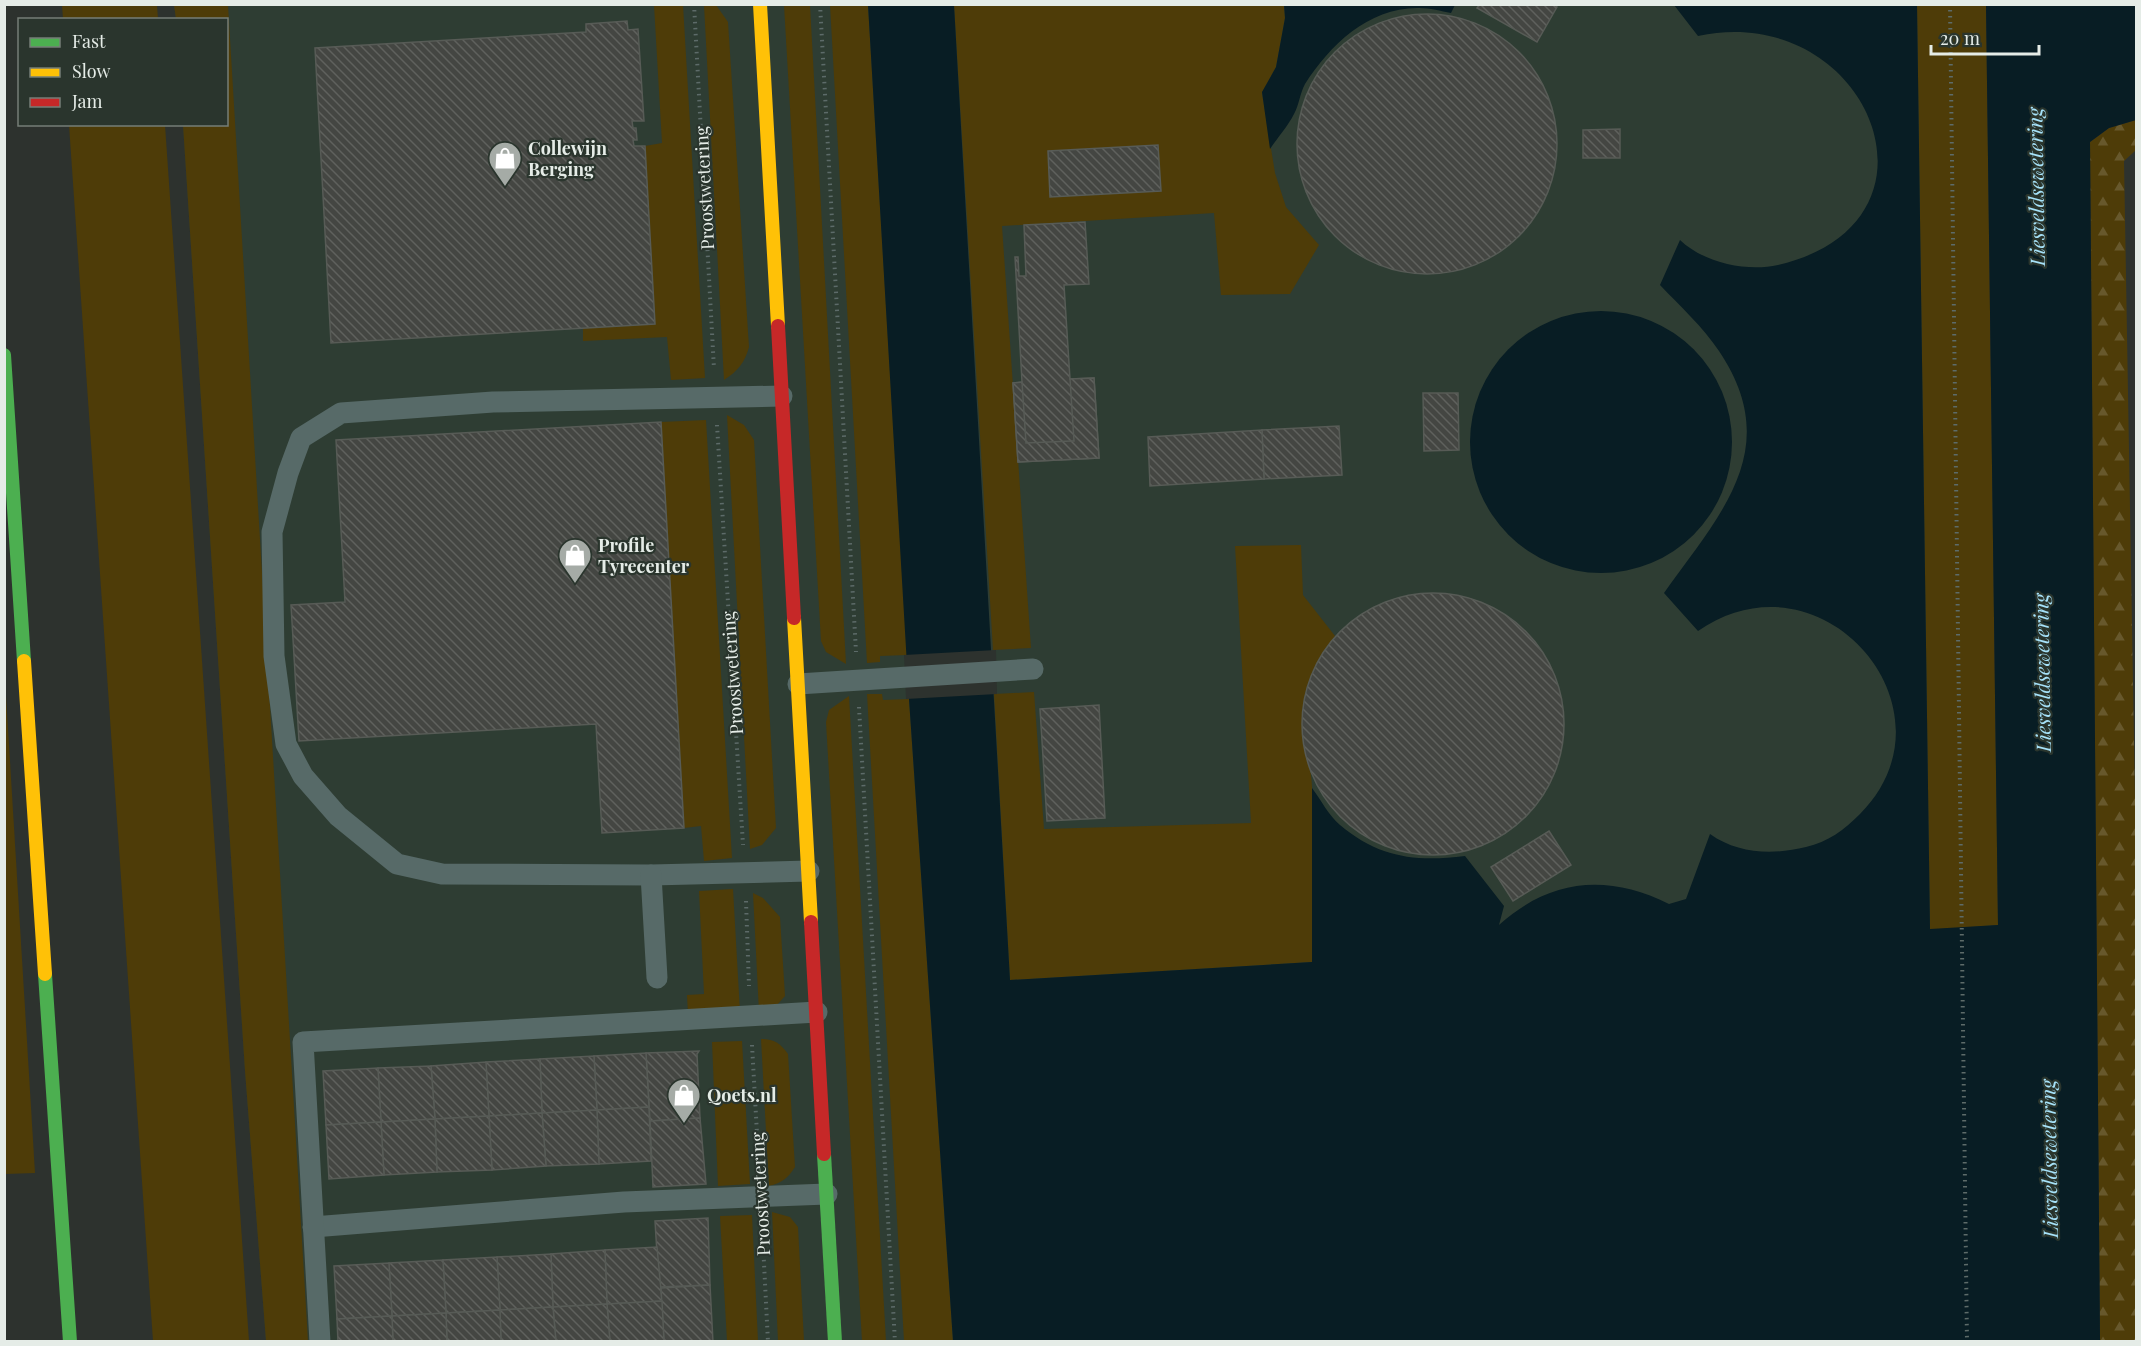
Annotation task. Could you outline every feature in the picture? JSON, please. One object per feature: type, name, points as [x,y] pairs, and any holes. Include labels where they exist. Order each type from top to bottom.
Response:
[{"type":"main road","points":[[759,4],[835,1341]]},
{"type":"main road","points":[[4,355],[70,1341]]},
{"type":"lane","points":[[782,396],[493,402],[341,413],[302,438],[288,473],[272,532],[274,656],[286,744],[303,776],[338,816],[397,864],[442,874],[651,875],[809,871]]},
{"type":"lane","points":[[798,684],[1033,669]]},
{"type":"lane","points":[[651,875],[657,978]]},
{"type":"lane","points":[[320,1341],[303,1042],[817,1012]]},
{"type":"lane","points":[[314,1227],[624,1202],[827,1194]]},
{"type":"path","name":"Proostwetering","points":[[694,4],[745,872],[750,1016],[768,1341]]},
{"type":"path","points":[[1950,4],[1967,1341]]},
{"type":"shaded area","points":[[174,5],[1976,5],[1997,1341],[266,1341],[245,1071],[183,126],[228,126],[228,18],[176,18]]},
{"type":"green space","points":[[62,5],[157,5],[158,18],[63,18]]},
{"type":"green space","points":[[174,5],[228,5],[308,1341],[266,1341],[245,1071],[183,126],[228,126],[228,18],[176,18]]},
{"type":"green space","points":[[654,5],[683,5],[705,378],[671,380],[667,337],[583,341],[583,328],[655,324],[645,146],[662,143]]},
{"type":"green space","points":[[704,5],[716,5],[728,22],[749,347],[740,366],[724,380]]},
{"type":"green space","points":[[784,5],[810,5],[846,664],[826,652],[821,641]]},
{"type":"green space","points":[[830,5],[868,5],[907,655],[880,656],[880,662],[867,663]]},
{"type":"green space","points":[[954,5],[1284,5],[1285,18],[1276,67],[1262,93],[1275,173],[1286,207],[1319,245],[1290,294],[1221,295],[1214,213],[1002,226],[1031,648],[993,650]]},
{"type":"green space","points":[[1917,5],[1986,5],[1998,925],[1930,930]]},
{"type":"green space","points":[[2136,120],[2136,150],[2124,161],[2136,858],[2136,1342],[2100,1341],[2090,142],[2109,128]]},
{"type":"green space","points":[[69,126],[165,126],[249,1341],[153,1341]]},
{"type":"green space","points":[[727,415],[744,425],[754,440],[776,828],[762,845],[750,849]]},
{"type":"green space","points":[[706,420],[732,858],[704,861],[701,826],[684,828],[661,422]]},
{"type":"green space","points":[[1301,545],[1303,595],[1335,636],[1310,678],[1302,717],[1311,777],[1313,809],[1312,962],[1010,980],[994,694],[1034,692],[1044,829],[1251,823],[1235,546]]},
{"type":"green space","points":[[5,679],[35,1173],[5,1174]]},
{"type":"green space","points":[[867,694],[882,694],[883,700],[909,699],[953,1341],[904,1341]]},
{"type":"green space","points":[[849,696],[886,1341],[862,1341],[826,722],[829,710]]},
{"type":"green space","points":[[733,889],[740,1012],[688,1014],[687,995],[704,994],[699,891]]},
{"type":"green space","points":[[753,893],[763,898],[780,917],[785,996],[777,1005],[759,1012]]},
{"type":"green space","points":[[761,1039],[776,1042],[788,1054],[795,1167],[784,1180],[769,1186]]},
{"type":"green space","points":[[742,1041],[750,1184],[718,1186],[712,1042]]},
{"type":"green space","points":[[772,1212],[790,1217],[798,1227],[804,1341],[778,1341]]},
{"type":"green space","points":[[752,1215],[758,1341],[727,1341],[720,1216]]},
{"type":"water","points":[[1284,4],[1455,5],[1451,13],[1423,8],[1401,9],[1368,21],[1353,31],[1315,69],[1303,88],[1292,118],[1270,149],[1262,92],[1276,67],[1285,18]]},
{"type":"water","name":"Liesveldsewetering","points":[[868,5],[954,5],[1010,980],[1312,962],[1312,788],[1336,821],[1369,845],[1414,858],[1465,856],[1504,906],[1499,925],[1519,909],[1539,898],[1560,890],[1581,886],[1602,885],[1624,888],[1669,904],[1686,899],[1710,834],[1732,846],[1744,849],[1769,852],[1794,850],[1829,839],[1860,814],[1888,772],[1896,729],[1887,687],[1864,651],[1831,623],[1790,609],[1745,610],[1698,631],[1664,593],[1706,536],[1737,479],[1745,450],[1746,419],[1738,386],[1719,351],[1699,325],[1660,285],[1680,240],[1701,255],[1713,260],[1753,267],[1778,265],[1834,241],[1866,206],[1878,164],[1870,121],[1846,81],[1808,51],[1757,34],[1698,36],[1674,5],[1917,5],[1930,929],[1998,925],[1986,5],[2136,5],[2136,120],[2109,128],[2090,142],[2100,1341],[953,1341],[909,699]]},
{"type":"water","points":[[1588,311],[1614,311],[1639,316],[1663,326],[1694,349],[1717,380],[1727,404],[1732,442],[1727,480],[1717,504],[1694,535],[1663,558],[1639,568],[1614,573],[1588,573],[1563,568],[1539,558],[1518,544],[1499,525],[1485,504],[1475,480],[1470,455],[1470,429],[1475,404],[1485,380],[1499,359],[1518,340],[1539,326],[1563,316]]},
{"type":"pier","points":[[996,650],[997,694],[906,699],[904,655]]},
{"type":"building","points":[[1480,4],[1553,4],[1557,7],[1537,42],[1477,8]]},
{"type":"building","points":[[1427,14],[1452,17],[1477,24],[1499,36],[1519,52],[1535,72],[1547,94],[1554,119],[1557,144],[1554,169],[1547,194],[1535,216],[1519,236],[1499,252],[1477,264],[1452,271],[1427,274],[1402,271],[1377,264],[1355,252],[1335,236],[1319,216],[1307,194],[1300,169],[1297,144],[1300,119],[1307,94],[1319,72],[1335,52],[1355,36],[1377,24],[1402,17]]},
{"type":"building","points":[[627,21],[628,30],[638,29],[644,121],[632,121],[633,128],[636,128],[637,140],[633,140],[634,146],[645,146],[655,324],[331,343],[315,48],[586,32],[586,24]]},
{"type":"building","points":[[1620,129],[1620,158],[1583,158],[1583,130]]},
{"type":"building","points":[[1158,145],[1161,191],[1050,197],[1048,151]]},
{"type":"building","points":[[1085,222],[1089,284],[1064,285],[1070,379],[1094,378],[1099,458],[1018,462],[1013,383],[1022,382],[1015,257],[1018,257],[1019,276],[1026,276],[1024,225]]},
{"type":"building","points":[[1094,378],[1099,458],[1018,462],[1013,383],[1022,382],[1026,443],[1074,441],[1070,379]]},
{"type":"building","points":[[1423,393],[1458,393],[1459,450],[1424,451]]},
{"type":"building","points":[[661,422],[684,828],[602,833],[596,724],[299,741],[291,605],[345,602],[336,440]]},
{"type":"building","points":[[1339,426],[1342,475],[1264,479],[1262,430]]},
{"type":"building","points":[[1262,430],[1264,479],[1150,486],[1148,437]]},
{"type":"building","points":[[1433,593],[1459,595],[1483,603],[1506,615],[1526,631],[1542,651],[1554,674],[1562,698],[1564,724],[1562,750],[1554,774],[1542,797],[1526,817],[1506,833],[1483,845],[1459,853],[1433,855],[1407,853],[1383,845],[1360,833],[1340,817],[1324,797],[1312,774],[1304,750],[1302,724],[1304,698],[1312,674],[1324,651],[1340,631],[1360,615],[1383,603],[1407,595]]},
{"type":"building","points":[[1099,705],[1105,818],[1047,821],[1040,709]]},
{"type":"building","points":[[1549,831],[1571,865],[1513,901],[1491,867]]},
{"type":"building","points":[[699,1051],[697,1054],[700,1118],[650,1121],[646,1053]]},
{"type":"building","points":[[646,1053],[649,1107],[597,1110],[594,1056]]},
{"type":"building","points":[[594,1056],[597,1110],[542,1113],[540,1059]]},
{"type":"building","points":[[540,1059],[542,1113],[489,1116],[486,1062]]},
{"type":"building","points":[[486,1062],[489,1116],[435,1119],[431,1066]]},
{"type":"building","points":[[431,1066],[435,1119],[381,1122],[378,1068]]},
{"type":"building","points":[[378,1068],[381,1122],[326,1125],[323,1071]]},
{"type":"building","points":[[649,1107],[651,1161],[599,1164],[597,1110]]},
{"type":"building","points":[[597,1110],[599,1164],[546,1166],[542,1113]]},
{"type":"building","points":[[542,1113],[546,1166],[492,1170],[489,1116]]},
{"type":"building","points":[[489,1116],[492,1170],[437,1172],[435,1119]]},
{"type":"building","points":[[700,1118],[706,1184],[653,1187],[650,1121]]},
{"type":"building","points":[[435,1119],[437,1172],[384,1175],[381,1122]]},
{"type":"building","points":[[381,1122],[384,1175],[329,1179],[326,1125]]},
{"type":"building","points":[[708,1218],[710,1285],[659,1287],[655,1221]]},
{"type":"building","points":[[657,1247],[662,1301],[607,1304],[605,1250]]},
{"type":"building","points":[[605,1250],[607,1304],[553,1307],[551,1254]]},
{"type":"building","points":[[551,1254],[553,1307],[500,1310],[497,1257]]},
{"type":"building","points":[[497,1257],[500,1310],[446,1313],[443,1260]]},
{"type":"building","points":[[443,1260],[446,1313],[392,1316],[389,1263]]},
{"type":"building","points":[[389,1263],[392,1316],[337,1319],[334,1266]]},
{"type":"building","points":[[710,1285],[713,1342],[664,1342],[661,1288]]},
{"type":"building","points":[[662,1301],[664,1342],[610,1342],[607,1304]]},
{"type":"building","points":[[607,1304],[610,1342],[556,1342],[553,1307]]},
{"type":"building","points":[[553,1307],[556,1342],[501,1342],[500,1310]]},
{"type":"building","points":[[500,1310],[501,1342],[447,1342],[446,1313]]},
{"type":"building","points":[[446,1313],[447,1342],[393,1342],[392,1316]]},
{"type":"building","points":[[392,1316],[393,1342],[338,1342],[337,1319]]},
{"type":"traffic: fast","points":[[4,355],[24,661]]},
{"type":"traffic: fast","points":[[45,974],[70,1342]]},
{"type":"traffic: fast","points":[[824,1154],[835,1342]]},
{"type":"traffic: slow","points":[[760,4],[778,326]]},
{"type":"traffic: slow","points":[[794,618],[811,922]]},
{"type":"traffic: slow","points":[[24,661],[45,974]]},
{"type":"traffic: jam","points":[[778,326],[794,618]]},
{"type":"traffic: jam","points":[[811,922],[824,1154]]},
{"type":"place","name":"Collewijn Berging","points":[[505,187]]},
{"type":"place","name":"Profile Tyrecenter","points":[[575,584]]},
{"type":"place","name":"Qoets.nl","points":[[684,1124]]}]
